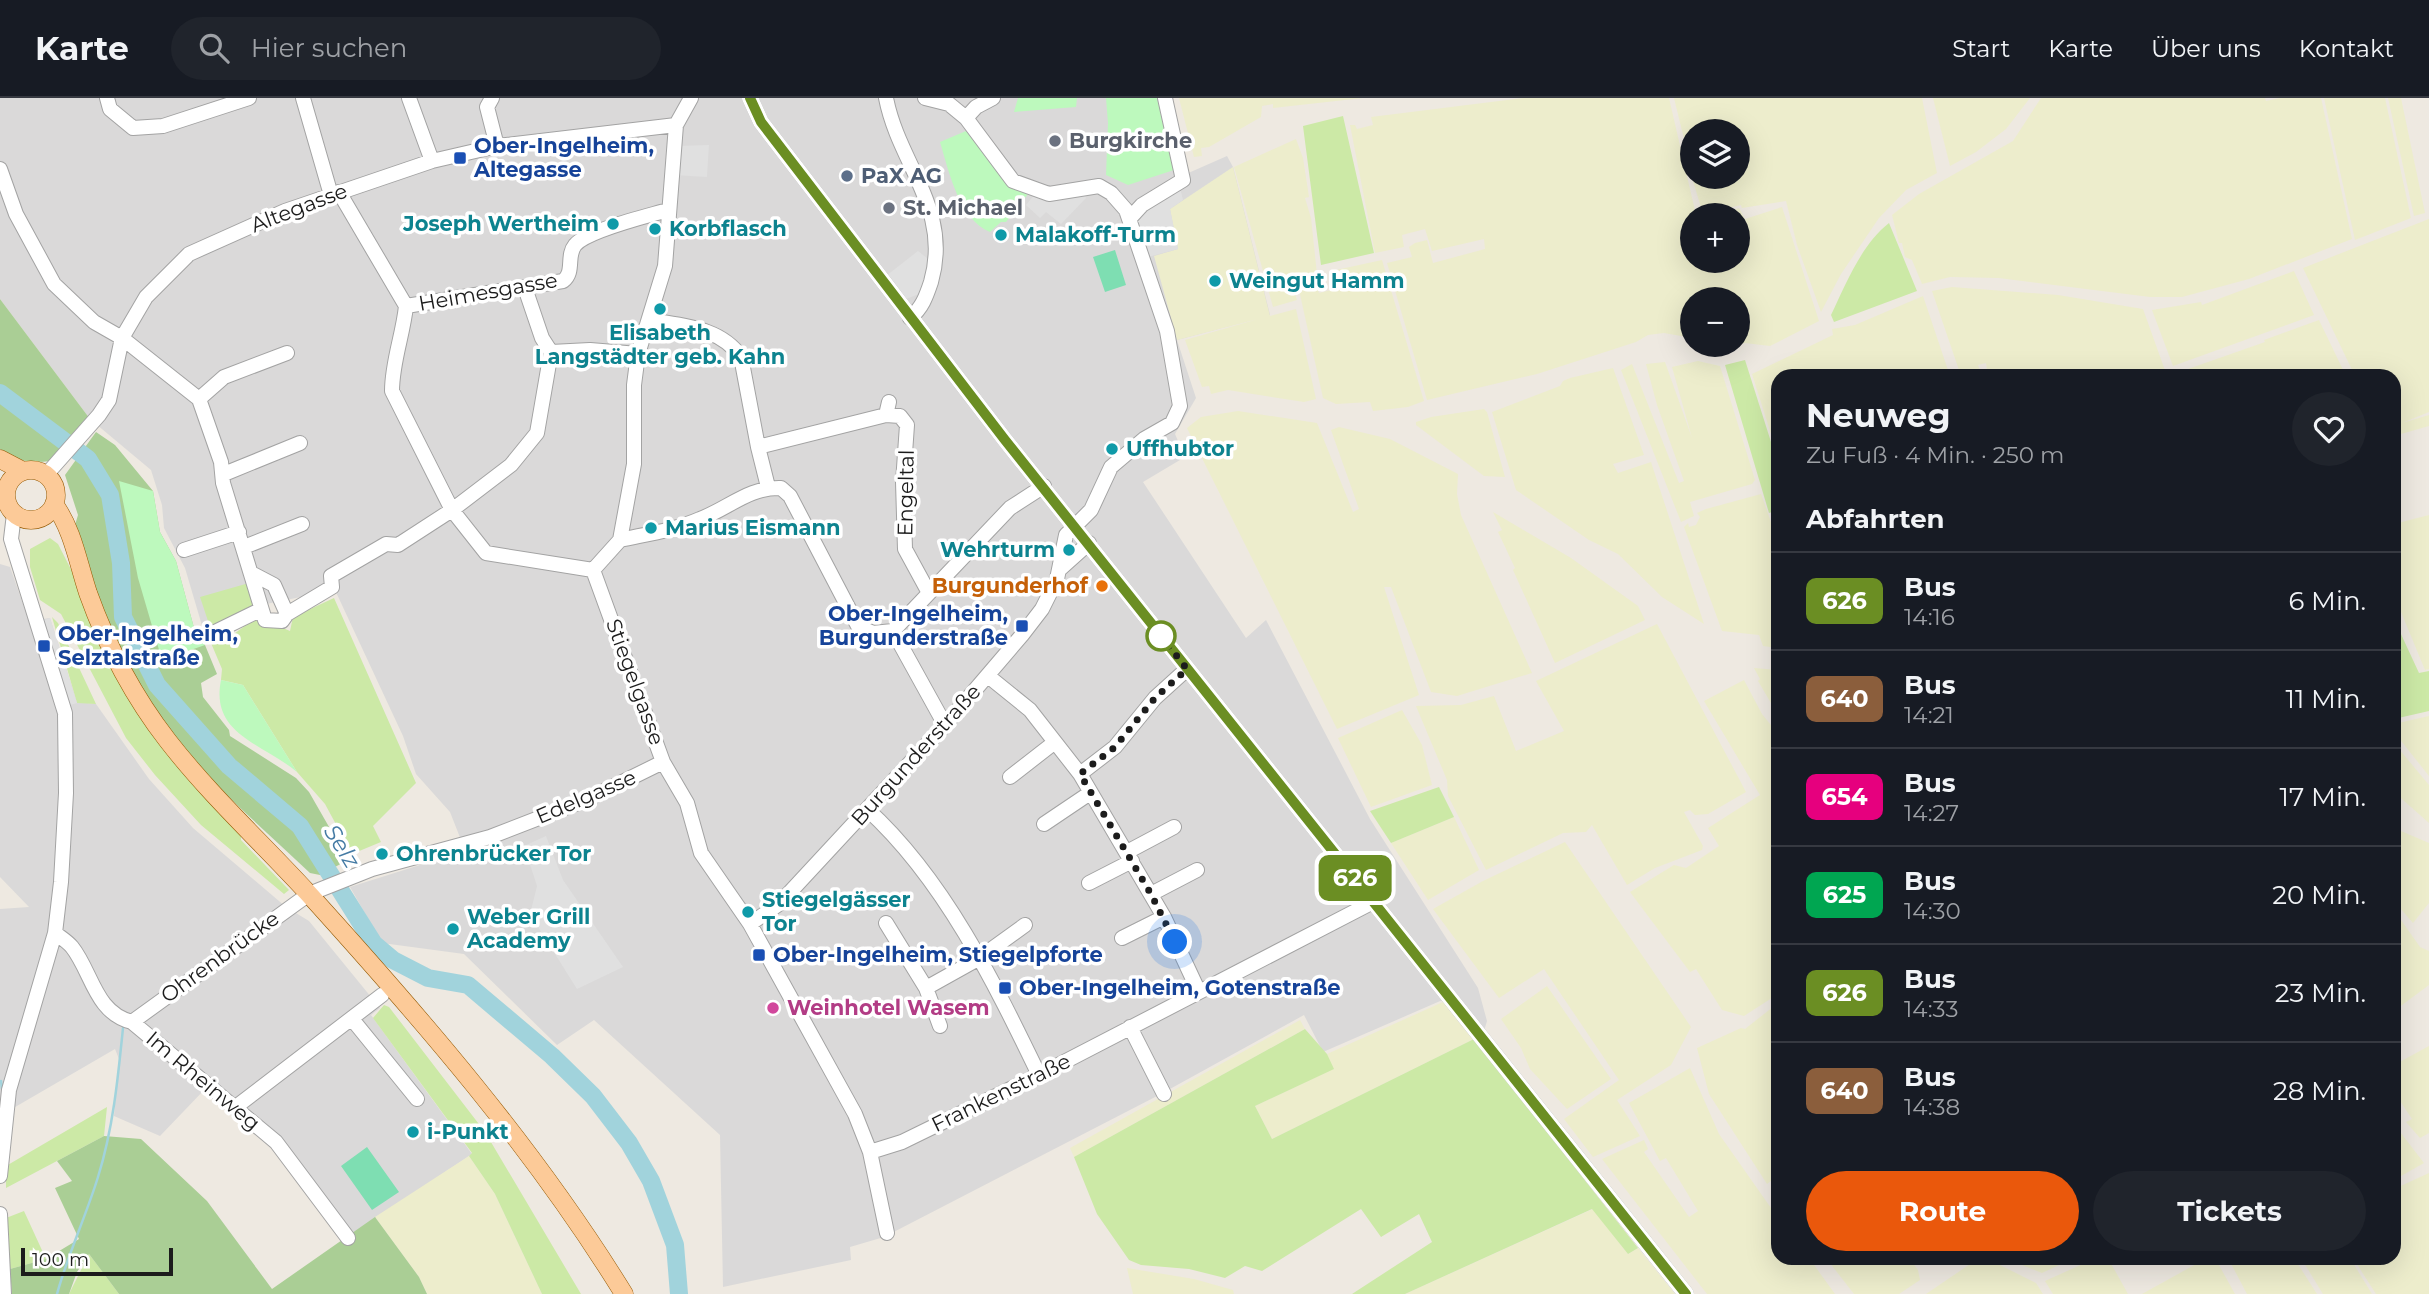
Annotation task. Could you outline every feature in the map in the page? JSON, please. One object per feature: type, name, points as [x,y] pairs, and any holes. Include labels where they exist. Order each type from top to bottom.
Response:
[{"type":"main road","points":[[0,459],[11,474],[6,501],[26,517],[57,530],[88,592],[119,665],[154,723],[183,759],[309,894],[493,1107],[566,1206],[624,1294]]},
{"type":"main road","points":[[11,474],[35,470],[46,475],[55,488],[54,504],[67,525],[88,592]]},
{"type":"main road","points":[[26,517],[54,504]]},
{"type":"street","points":[[107,98],[110,110],[133,128],[163,126],[249,98]]},
{"type":"street","name":"Heimesgasse","points":[[303,98],[335,193],[406,306],[525,288],[567,278],[572,250],[580,241],[624,222],[668,210]]},
{"type":"street","points":[[409,98],[432,161]]},
{"type":"street","points":[[492,98],[487,107],[497,146]]},
{"type":"street","points":[[406,306],[404,331],[392,375],[392,391],[452,510],[486,553],[593,570],[620,540],[634,464],[634,384],[638,354],[665,266],[676,125],[691,98]]},
{"type":"street","points":[[750,98],[761,122],[910,318],[1686,1294]]},
{"type":"street","points":[[886,98],[936,226],[937,259],[924,303],[910,318]]},
{"type":"street","points":[[925,98],[949,104],[966,118],[1013,181],[1049,194],[1099,186],[1111,193],[1130,217],[1142,205],[1184,180],[1165,98]]},
{"type":"street","points":[[966,118],[976,107],[993,98]]},
{"type":"street","name":"Altegasse","points":[[46,475],[78,441],[109,400],[122,338],[146,297],[188,254],[285,211],[432,161],[497,146],[676,125]]},
{"type":"street","points":[[0,169],[16,214],[54,284],[83,314],[122,338],[199,399],[253,574],[260,610],[265,620],[277,623],[332,587],[331,576],[386,544],[398,545],[452,510],[511,465],[537,433],[551,352],[542,338],[525,288]]},
{"type":"street","name":"Burgunderstraße","points":[[750,924],[779,904],[988,676],[1042,609],[1060,569],[1063,541],[1091,510],[1111,467],[1178,415],[1179,383],[1167,331],[1130,217]]},
{"type":"street","points":[[650,320],[704,329],[741,356],[768,487]]},
{"type":"street","points":[[551,352],[590,350],[638,354]]},
{"type":"street","points":[[199,399],[224,377],[287,353]]},
{"type":"street","name":"Engeltal","points":[[758,447],[888,409],[900,416],[907,425],[903,482],[905,549],[929,593]]},
{"type":"street","points":[[224,474],[300,443]]},
{"type":"street","points":[[620,540],[702,519],[748,493],[768,487],[782,488],[790,496],[858,626],[873,633],[893,631],[1010,508],[1044,486]]},
{"type":"street","points":[[0,1176],[9,1090],[55,933],[66,793],[65,713],[6,540],[26,517]]},
{"type":"street","points":[[244,547],[302,524]]},
{"type":"street","points":[[184,550],[239,532]]},
{"type":"street","name":"Burgunderstraße","points":[[1060,569],[1088,543]]},
{"type":"street","name":"Stiegelgasse","points":[[593,570],[663,762],[687,803],[701,853],[750,924],[855,1114],[870,1152],[887,1233]]},
{"type":"street","points":[[253,574],[274,585],[287,614]]},
{"type":"street","points":[[213,633],[260,610]]},
{"type":"street","points":[[893,631],[944,725]]},
{"type":"street","points":[[1080,774],[1115,747],[1155,698],[1187,669]]},
{"type":"street","points":[[988,676],[1030,710],[1080,774],[1164,917],[1198,990]]},
{"type":"street","points":[[1010,777],[1055,742]]},
{"type":"street","name":"Edelgasse","points":[[309,894],[353,875],[490,837],[589,799],[663,762]]},
{"type":"street","points":[[1044,824],[1090,793]]},
{"type":"street","points":[[867,809],[895,835],[938,894],[978,959],[1039,1075]]},
{"type":"street","points":[[1089,883],[1174,827]]},
{"type":"street","points":[[1151,894],[1197,870]]},
{"type":"street","name":"Ohrenbrücke","points":[[132,1022],[309,894]]},
{"type":"street","name":"Frankenstraße","points":[[870,1152],[902,1142],[1039,1075],[1198,990],[1375,901]]},
{"type":"street","points":[[1122,939],[1164,917]]},
{"type":"street","points":[[886,923],[926,988],[940,1026]]},
{"type":"street","points":[[926,988],[978,959],[1026,925]]},
{"type":"street","name":"Im Rheinweg","points":[[55,933],[72,947],[102,1002],[113,1013],[132,1022],[276,1142],[348,1238]]},
{"type":"street","points":[[237,1107],[382,995]]},
{"type":"street","points":[[352,1018],[417,1099]]},
{"type":"street","points":[[1130,1027],[1164,1094]]},
{"type":"street","points":[[0,1214],[4,1294]]},
{"type":"shaded area","points":[[0,98],[1161,98],[1177,178],[1227,156],[1233,167],[1270,315],[1177,340],[1196,398],[1175,434],[1185,457],[1143,482],[1246,638],[1266,620],[1370,819],[1478,988],[1487,1021],[1484,1031],[1454,995],[1323,1052],[1304,1015],[1159,1095],[884,1237],[850,1247],[851,1260],[723,1287],[720,1135],[594,1020],[557,1045],[464,954],[382,943],[350,887],[439,859],[461,840],[450,812],[416,774],[403,736],[335,590],[252,607],[203,629],[185,568],[164,528],[162,505],[151,470],[90,419],[0,299]]},
{"type":"shaded area","points":[[709,145],[707,177],[674,175],[677,146]]},
{"type":"shaded area","points":[[1180,188],[1183,200],[1170,209],[1178,249],[1148,257],[1137,220],[1141,211]]},
{"type":"shaded area","points":[[1084,192],[1086,198],[1061,224],[1046,212],[1040,218],[1026,205],[1035,194]]},
{"type":"shaded area","points":[[918,251],[933,263],[919,294],[906,299],[886,276]]},
{"type":"shaded area","points":[[0,564],[10,567],[29,621],[50,618],[77,702],[96,704],[149,779],[193,828],[286,907],[309,921],[380,1008],[371,1015],[472,1154],[344,1240],[273,1146],[206,1088],[160,1136],[114,1116],[119,1059],[115,1049],[10,1110],[0,1101],[0,909],[29,907],[0,877]]},
{"type":"shaded area","points":[[50,618],[77,703],[70,705],[44,620]]},
{"type":"shaded area","points":[[546,836],[563,880],[623,967],[577,989],[530,914],[537,886],[524,846]]},
{"type":"green space","points":[[1018,98],[1077,98],[1076,107],[1014,112]]},
{"type":"green space","points":[[1106,98],[1157,98],[1174,170],[1128,185],[1106,175]]},
{"type":"green space","points":[[1179,98],[1363,98],[1273,108],[1273,104],[1262,106],[1261,117],[1209,147],[1201,148],[1202,156],[1194,157]]},
{"type":"green space","points":[[1523,98],[1669,98],[1680,146],[1680,189],[1690,189],[1693,203],[1680,203],[1680,273],[1750,273],[1750,217],[1782,207],[1819,321],[1770,346],[1750,344],[1750,287],[1680,287],[1680,336],[1664,333],[1648,335],[1636,342],[1537,374],[1427,400],[1387,263],[1412,257],[1409,247],[1427,240],[1433,263],[1485,249],[1484,239],[1432,251],[1425,229],[1402,235],[1404,247],[1375,253],[1350,125],[1355,125],[1357,129],[1373,125],[1371,117]]},
{"type":"green space","points":[[1674,98],[1922,98],[1937,173],[1906,190],[1879,218],[1841,274],[1821,312],[1797,245],[1786,201],[1750,207],[1750,203],[1700,203],[1695,189],[1750,189],[1750,119],[1680,119],[1680,122]]},
{"type":"green space","points":[[1933,98],[2030,98],[2006,129],[1976,152],[1950,166]]},
{"type":"green space","points":[[2041,98],[2265,98],[2266,101],[2280,98],[2321,98],[2352,239],[2249,279],[2182,297],[2150,297],[1999,278],[1950,277],[1922,284],[1912,260],[1905,257],[1892,215],[1919,194],[2013,141]]},
{"type":"green space","points":[[2324,98],[2385,98],[2411,218],[2355,240]]},
{"type":"green space","points":[[2388,98],[2401,98],[2425,213],[2414,216]]},
{"type":"green space","points":[[1343,116],[1374,253],[1321,265],[1303,126]]},
{"type":"green space","points":[[966,131],[1007,184],[1028,194],[1006,222],[1001,222],[990,232],[979,226],[963,206],[940,142]]},
{"type":"green space","points":[[1296,139],[1303,158],[1309,197],[1305,198],[1311,218],[1317,274],[1296,280],[1297,286],[1293,288],[1297,300],[1273,307],[1234,167]]},
{"type":"green space","points":[[1233,167],[1270,316],[1296,309],[1316,399],[1304,402],[1228,390],[1211,394],[1209,386],[1202,387],[1185,340],[1258,319],[1177,340],[1154,256],[1178,249],[1170,209]]},
{"type":"green space","points":[[2429,219],[2429,412],[2402,423],[2429,415],[2429,426],[2401,434],[2401,369],[2352,369],[2303,268]]},
{"type":"green space","points":[[1889,223],[1917,291],[1834,322],[1831,315],[1855,266],[1870,242]]},
{"type":"green space","points":[[1115,250],[1126,285],[1105,292],[1093,257]]},
{"type":"green space","points":[[1382,260],[1424,401],[1408,407],[1373,411],[1370,402],[1336,404],[1323,398],[1299,290],[1317,286],[1319,293],[1340,288],[1336,270]]},
{"type":"green space","points":[[2294,271],[2314,315],[2173,366],[2152,310],[2201,302],[2202,305]]},
{"type":"green space","points":[[1952,287],[2058,295],[2143,309],[2164,369],[1987,369],[1986,363],[1978,365],[1979,369],[1959,369],[1932,291]]},
{"type":"green space","points":[[1923,296],[1948,369],[1771,369],[1771,434],[1752,374],[1833,335],[1832,329],[1855,325]]},
{"type":"green space","points":[[0,299],[90,419],[71,435],[50,461],[24,461],[0,449]]},
{"type":"green space","points":[[2319,320],[2343,369],[2188,369],[2265,342],[2264,340]]},
{"type":"green space","points":[[1745,360],[1771,442],[1769,513],[1725,365]]},
{"type":"green space","points":[[1698,361],[1720,366],[1755,480],[1752,484],[1690,502],[1694,516],[1681,522],[1621,370],[1632,364],[1679,483],[1684,481],[1657,405],[1646,364],[1665,362],[1692,438],[1672,367]]},
{"type":"green space","points":[[1613,368],[1644,455],[1613,464],[1618,473],[1651,462],[1704,624],[1662,597],[1618,554],[1589,540],[1516,490],[1492,412],[1560,386],[1570,378]]},
{"type":"green space","points":[[1484,409],[1505,477],[1484,476],[1416,425],[1416,422],[1431,417]]},
{"type":"green space","points":[[1238,411],[1317,423],[1353,512],[1359,509],[1331,430],[1339,427],[1390,439],[1458,474],[1457,494],[1461,515],[1532,673],[1457,696],[1431,692],[1391,587],[1384,587],[1419,695],[1337,729],[1187,428],[1201,417]]},
{"type":"green space","points":[[96,432],[115,445],[153,491],[160,532],[176,561],[197,639],[205,645],[217,674],[201,683],[203,697],[229,730],[230,736],[296,778],[309,792],[348,860],[320,875],[310,873],[201,769],[162,723],[133,678],[113,636],[97,592],[75,525],[78,515],[65,475]]},
{"type":"green space","points":[[119,481],[153,491],[160,532],[176,561],[197,639],[205,645],[162,660],[138,578]]},
{"type":"green space","points":[[1761,494],[1771,522],[1771,647],[1763,646],[1759,635],[1722,631],[1684,527],[1688,523],[1689,527],[1696,525],[1700,517],[1697,513]]},
{"type":"green space","points":[[1493,512],[1571,558],[1638,606],[1645,620],[1555,663],[1513,570],[1515,568],[1498,532],[1502,530]]},
{"type":"green space","points":[[2429,515],[2429,669],[2425,670],[2401,612],[2401,522]]},
{"type":"green space","points":[[50,538],[58,544],[79,585],[241,834],[241,840],[289,890],[284,894],[201,825],[155,775],[126,738],[61,614],[40,600],[30,567],[30,549]]},
{"type":"green space","points":[[249,583],[254,601],[252,607],[210,627],[200,597]]},
{"type":"green space","points":[[334,598],[416,783],[373,826],[381,842],[352,854],[325,804],[297,772],[243,685],[221,680],[222,669],[211,643],[220,637],[223,642],[257,617],[290,631],[293,617]]},
{"type":"green space","points":[[52,617],[58,623],[96,704],[77,703]]},
{"type":"green space","points":[[1657,624],[1746,792],[1708,814],[1695,815],[1690,810],[1684,812],[1703,846],[1702,850],[1655,868],[1627,885],[1592,825],[1586,832],[1563,833],[1486,870],[1448,796],[1447,780],[1416,706],[1461,705],[1494,696],[1516,751],[1564,731],[1536,681]]},
{"type":"green space","points":[[2401,634],[2419,673],[2429,671],[2429,711],[2401,717]]},
{"type":"green space","points":[[1754,668],[1771,669],[1771,703],[1758,681],[1760,679]]},
{"type":"green space","points":[[221,680],[243,685],[297,772],[231,725],[223,713]]},
{"type":"green space","points":[[1744,680],[1771,725],[1771,999],[1744,1016],[1722,1010],[1696,969],[1690,972],[1630,892],[1674,865],[1686,868],[1719,846],[1708,828],[1760,795],[1704,701]]},
{"type":"green space","points":[[1402,710],[1422,745],[1432,785],[1371,807],[1338,738]]},
{"type":"green space","points":[[2429,716],[2429,776],[2401,741],[2401,722]]},
{"type":"green space","points":[[2401,751],[2429,785],[2429,823],[2401,798]]},
{"type":"green space","points":[[1439,787],[1454,817],[1391,843],[1370,811]]},
{"type":"green space","points":[[1454,817],[1479,870],[1428,900],[1391,843]]},
{"type":"green space","points":[[2401,831],[2429,843],[2429,903],[2413,923],[2401,909]]},
{"type":"green space","points":[[1565,842],[1691,1027],[1671,1065],[1617,1100],[1640,1136],[1593,1157],[1564,1119],[1619,1080],[1544,969],[1499,998],[1433,909],[1483,881]]},
{"type":"green space","points":[[2401,920],[2420,947],[2429,951],[2429,985],[2401,1006]]},
{"type":"green space","points":[[1547,986],[1611,1079],[1567,1109],[1530,1069],[1521,1048],[1501,1019]]},
{"type":"green space","points":[[1443,1002],[1474,1039],[1272,1139],[1255,1106],[1333,1069],[1327,1054]]},
{"type":"green space","points":[[384,1005],[389,1007],[485,1132],[581,1294],[542,1294],[495,1194],[469,1156],[472,1153],[373,1018]]},
{"type":"green space","points":[[1771,1009],[1771,1181],[1767,1184],[1709,1094],[1697,1048],[1741,1028],[1745,1029]]},
{"type":"green space","points":[[1300,1020],[1305,1029],[1074,1157],[1070,1148]]},
{"type":"green space","points":[[1305,1029],[1327,1054],[1334,1069],[1255,1106],[1272,1139],[1474,1039],[1638,1248],[1628,1254],[1592,1209],[1405,1294],[1352,1294],[1432,1242],[1419,1214],[1381,1237],[1361,1209],[1262,1271],[1245,1266],[1225,1278],[1189,1269],[1141,1265],[1129,1260],[1097,1214],[1074,1157]]},
{"type":"green space","points":[[2429,1046],[2429,1133],[2420,1138],[2406,1122],[2412,1119],[2401,1102],[2401,1061]]},
{"type":"green space","points":[[1690,1068],[1719,1134],[1771,1208],[1771,1265],[1814,1265],[1835,1294],[1707,1294],[1602,1159],[1644,1140],[1648,1149],[1644,1152],[1689,1217],[1698,1211],[1666,1158],[1660,1161],[1629,1103]]},
{"type":"green space","points":[[107,1107],[104,1136],[6,1188],[6,1166]]},
{"type":"green space","points":[[2401,1133],[2424,1163],[2401,1176]]},
{"type":"green space","points":[[104,1136],[141,1139],[207,1201],[272,1289],[375,1217],[419,1277],[427,1294],[119,1294],[89,1254],[77,1272],[69,1294],[12,1294],[10,1269],[46,1259],[79,1239],[55,1188],[72,1181],[57,1161]]},
{"type":"green space","points":[[367,1147],[399,1192],[372,1210],[341,1166]]},
{"type":"green space","points":[[469,1156],[495,1194],[542,1294],[427,1294],[419,1277],[375,1217]]},
{"type":"green space","points":[[2429,1173],[2429,1294],[2376,1294],[2357,1265],[2401,1265],[2401,1186]]},
{"type":"green space","points":[[1593,1209],[1628,1254],[1638,1248],[1675,1294],[1405,1294]]},
{"type":"green space","points":[[24,1211],[46,1259],[10,1269],[6,1218]]},
{"type":"green space","points":[[89,1254],[119,1294],[69,1294]]},
{"type":"green space","points":[[1831,1265],[1914,1265],[1918,1270],[1920,1280],[1899,1294],[1854,1294]]},
{"type":"green space","points":[[1969,1265],[2000,1265],[2036,1283],[2043,1294],[1926,1294]]},
{"type":"green space","points":[[2022,1265],[2059,1265],[2042,1273]]},
{"type":"green space","points":[[2080,1265],[2112,1265],[2128,1294],[2053,1294],[2045,1281]]},
{"type":"green space","points":[[2194,1265],[2219,1265],[2235,1294],[2142,1294]]},
{"type":"green space","points":[[2232,1265],[2298,1265],[2317,1294],[2247,1294]]},
{"type":"green space","points":[[2305,1265],[2354,1265],[2372,1294],[2323,1294]]},
{"type":"green space","points":[[1127,1268],[1194,1279],[1233,1290],[1234,1294],[1133,1294]]},
{"type":"waterway","name":"Selz","points":[[0,393],[88,459],[110,495],[121,563],[123,617],[157,685],[229,766],[300,826],[374,944],[393,960],[428,978],[468,985],[552,1056],[593,1096],[629,1143],[651,1181],[675,1245],[679,1294]]},
{"type":"waterway","points":[[57,1294],[93,1192],[108,1140],[123,1028]]},
{"type":"waterway","points":[[1,1081],[2,1089]]},
{"type":"bus line","name":"626","points":[[750,98],[761,122],[1005,440],[1686,1294]]},
{"type":"place","name":"Burgkirche","points":[[1055,141]]},
{"type":"place","name":"Ober-Ingelheim, Altegasse","points":[[460,158]]},
{"type":"place","name":"PaX AG","points":[[847,176]]},
{"type":"place","name":"St. Michael","points":[[889,208]]},
{"type":"place","name":"Joseph Wertheim","points":[[613,224]]},
{"type":"place","name":"Korbflasch","points":[[655,229]]},
{"type":"place","name":"Malakoff-Turm","points":[[1001,235]]},
{"type":"place","name":"Weingut Hamm","points":[[1215,281]]},
{"type":"place","name":"Elisabeth Langstädter geb. Kahn","points":[[660,309]]},
{"type":"place","name":"Uffhubtor","points":[[1112,449]]},
{"type":"place","name":"Marius Eismann","points":[[651,528]]},
{"type":"place","name":"Wehrturm","points":[[1069,550]]},
{"type":"place","name":"Burgunderhof","points":[[1102,586]]},
{"type":"place","name":"Ober-Ingelheim, Burgunderstraße","points":[[1022,626]]},
{"type":"place","name":"Ober-Ingelheim, Selztalstraße","points":[[44,646]]},
{"type":"place","name":"Ohrenbrücker Tor","points":[[382,854]]},
{"type":"place","name":"Stiegelgässer Tor","points":[[748,912]]},
{"type":"place","name":"Weber Grill Academy","points":[[453,929]]},
{"type":"place","name":"Ober-Ingelheim, Stiegelpforte","points":[[759,955]]},
{"type":"place","name":"Ober-Ingelheim, Gotenstraße","points":[[1005,988]]},
{"type":"place","name":"Weinhotel Wasem","points":[[773,1008]]},
{"type":"place","name":"i-Punkt","points":[[413,1132]]},
{"type":"route","points":[[1161,636],[1187,669],[1155,698],[1115,747],[1080,774],[1151,894],[1175,942]]}]
